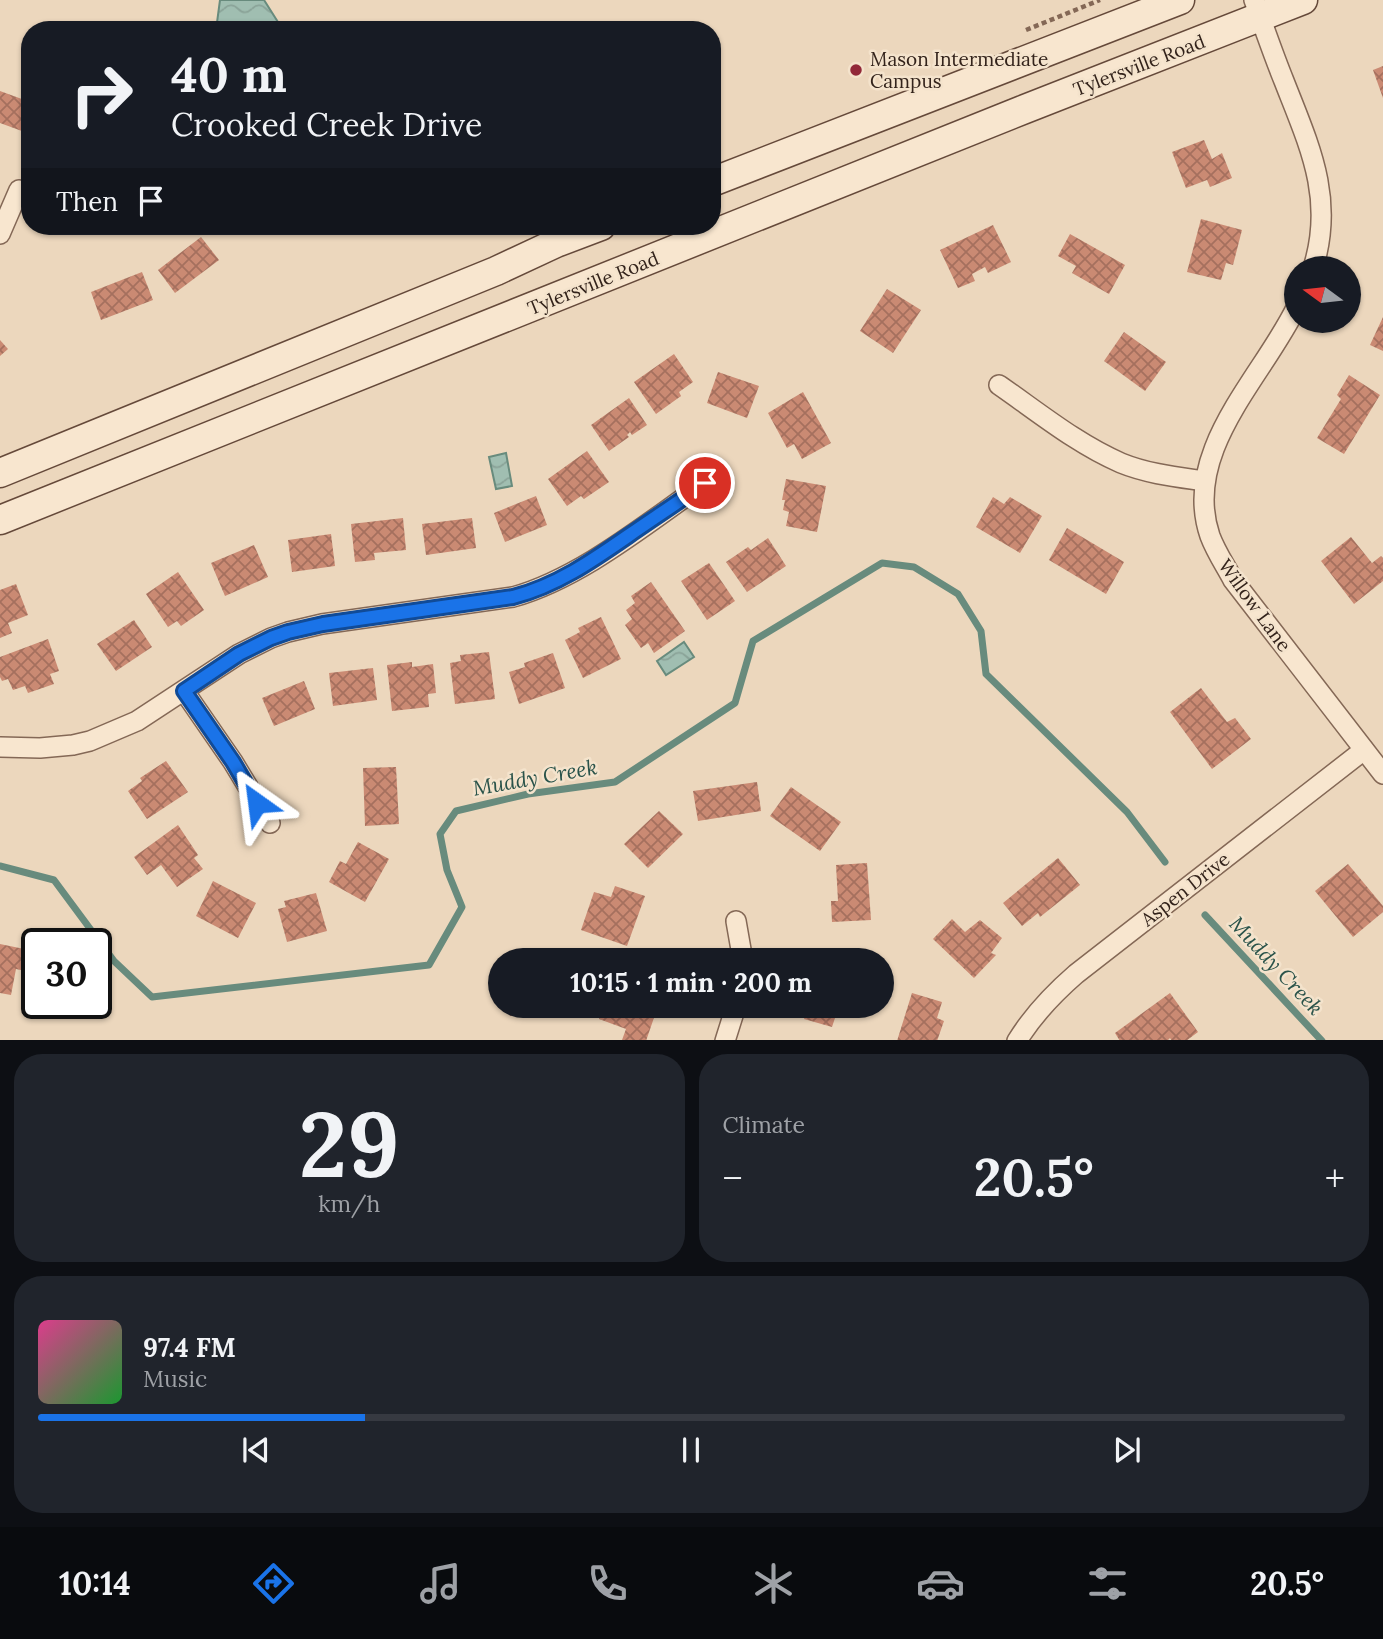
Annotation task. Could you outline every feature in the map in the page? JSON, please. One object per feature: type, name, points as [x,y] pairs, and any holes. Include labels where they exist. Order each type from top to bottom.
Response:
[{"type":"main road","points":[[721,178],[1180,0]]},
{"type":"main road","name":"Tylersville Road","points":[[721,231],[1072,91],[1258,9],[1303,0]]},
{"type":"main road","points":[[0,473],[496,271],[577,235]]},
{"type":"main road","name":"Tylersville Road","points":[[0,520],[712,235]]},
{"type":"street","points":[[1258,9],[1308,141],[1318,175],[1322,212],[1316,256]]},
{"type":"street","points":[[0,234],[19,190]]},
{"type":"street","name":"Willow Lane","points":[[1284,327],[1227,420],[1213,451],[1205,481],[1205,518],[1215,550],[1233,580],[1383,774]]},
{"type":"street","points":[[999,385],[1089,447],[1122,463],[1157,474],[1205,481]]},
{"type":"street","points":[[0,747],[62,746],[90,741],[136,721],[239,654],[288,632],[323,624],[529,593],[560,580],[604,553],[705,483]]},
{"type":"street","points":[[184,691],[233,762],[270,823]]},
{"type":"street","name":"Aspen Drive","points":[[1018,1040],[1050,997],[1076,974],[1364,750]]},
{"type":"street","points":[[736,921],[741,948]]},
{"type":"street","points":[[725,1040],[732,1018]]},
{"type":"water","points":[[220,0],[264,0],[277,21],[217,21]]},
{"type":"water","points":[[506,453],[512,486],[496,489],[489,457]]},
{"type":"water","points":[[684,642],[694,657],[666,675],[657,661]]},
{"type":"building","points":[[1383,66],[1383,98],[1373,70]]},
{"type":"building","points":[[0,91],[21,99],[21,131],[0,123]]},
{"type":"building","points":[[1204,140],[1212,159],[1222,153],[1232,178],[1210,187],[1207,180],[1186,188],[1172,152]]},
{"type":"building","points":[[1201,219],[1242,230],[1233,265],[1226,263],[1221,280],[1187,272]]},
{"type":"building","points":[[993,225],[1011,262],[988,273],[985,267],[972,274],[975,281],[958,288],[940,250]]},
{"type":"building","points":[[1070,234],[1125,265],[1109,294],[1072,273],[1076,266],[1058,256]]},
{"type":"building","points":[[201,237],[219,260],[175,293],[158,270]]},
{"type":"building","points":[[142,272],[153,300],[101,320],[91,292]]},
{"type":"building","points":[[887,289],[921,310],[893,353],[860,331]]},
{"type":"building","points":[[1383,317],[1383,351],[1370,345]]},
{"type":"building","points":[[1124,332],[1166,362],[1145,391],[1104,361]]},
{"type":"building","points":[[0,340],[8,349],[0,356]]},
{"type":"building","points":[[674,354],[693,382],[679,392],[681,396],[656,414],[634,382]]},
{"type":"building","points":[[718,372],[759,386],[747,418],[707,403]]},
{"type":"building","points":[[1349,375],[1380,395],[1344,454],[1317,438],[1341,399],[1337,395]]},
{"type":"building","points":[[803,392],[831,443],[802,459],[794,444],[787,448],[768,413]]},
{"type":"building","points":[[629,398],[647,425],[632,435],[630,432],[627,435],[629,437],[609,451],[591,425]]},
{"type":"building","points":[[587,451],[609,482],[584,499],[581,496],[567,506],[548,479]]},
{"type":"building","points":[[786,479],[826,486],[817,532],[786,526],[789,512],[783,510],[785,500],[782,500]]},
{"type":"building","points":[[536,496],[547,525],[505,542],[494,513]]},
{"type":"building","points":[[993,497],[1004,504],[1010,497],[1042,516],[1020,553],[976,527]]},
{"type":"building","points":[[403,518],[406,550],[374,553],[375,560],[355,562],[351,524]]},
{"type":"building","points":[[472,518],[476,548],[426,555],[422,524]]},
{"type":"building","points":[[1067,528],[1124,562],[1106,594],[1049,560]]},
{"type":"building","points":[[331,534],[335,566],[292,572],[288,540]]},
{"type":"building","points":[[1351,537],[1372,563],[1381,556],[1383,558],[1383,581],[1354,604],[1321,561]]},
{"type":"building","points":[[768,538],[786,566],[747,592],[726,562],[748,547],[751,550]]},
{"type":"building","points":[[254,545],[268,577],[225,596],[211,563]]},
{"type":"building","points":[[709,563],[735,601],[707,620],[681,581]]},
{"type":"building","points":[[178,572],[204,610],[181,626],[177,621],[168,627],[146,594]]},
{"type":"building","points":[[651,582],[685,631],[654,653],[648,643],[641,648],[625,625],[632,619],[626,610],[635,603],[631,596]]},
{"type":"building","points":[[16,584],[28,615],[8,623],[12,633],[0,638],[0,590]]},
{"type":"building","points":[[601,617],[621,659],[583,678],[565,640],[580,632],[578,628]]},
{"type":"building","points":[[134,620],[152,647],[116,671],[97,644]]},
{"type":"building","points":[[48,639],[59,671],[50,674],[54,684],[28,693],[25,686],[13,690],[8,679],[2,681],[0,657]]},
{"type":"building","points":[[489,652],[495,699],[455,704],[450,663],[461,661],[460,655]]},
{"type":"building","points":[[553,653],[565,688],[519,704],[509,672],[525,667],[524,663]]},
{"type":"building","points":[[412,662],[412,667],[433,664],[436,693],[428,694],[429,707],[392,711],[387,665]]},
{"type":"building","points":[[373,668],[377,700],[333,706],[329,673]]},
{"type":"building","points":[[304,681],[315,709],[274,726],[262,698]]},
{"type":"building","points":[[1201,688],[1227,722],[1235,718],[1251,739],[1212,769],[1170,712]]},
{"type":"building","points":[[166,761],[188,792],[147,819],[128,791],[142,781],[140,778]]},
{"type":"building","points":[[396,767],[399,824],[365,826],[363,768]]},
{"type":"building","points":[[757,782],[761,811],[698,821],[693,791]]},
{"type":"building","points":[[791,787],[841,822],[820,851],[770,816]]},
{"type":"building","points":[[659,811],[683,834],[648,868],[624,844]]},
{"type":"building","points":[[178,825],[198,855],[194,858],[203,869],[177,887],[161,865],[147,875],[134,857]]},
{"type":"building","points":[[358,842],[389,859],[365,902],[329,882],[340,861],[346,864]]},
{"type":"building","points":[[1058,858],[1080,885],[1040,917],[1038,913],[1022,926],[1003,903]]},
{"type":"building","points":[[867,863],[871,920],[832,922],[831,901],[838,901],[836,865]]},
{"type":"building","points":[[1348,864],[1383,906],[1383,912],[1353,937],[1315,891]]},
{"type":"building","points":[[213,881],[256,903],[238,938],[196,916]]},
{"type":"building","points":[[615,886],[645,896],[627,946],[581,930],[594,892],[611,897]]},
{"type":"building","points":[[316,893],[327,931],[287,942],[278,909],[286,907],[284,901]]},
{"type":"building","points":[[952,919],[965,932],[980,920],[1002,938],[991,953],[996,955],[974,978],[933,939]]},
{"type":"building","points":[[0,944],[21,948],[21,970],[16,969],[11,995],[0,993]]},
{"type":"building","points":[[912,993],[942,1002],[937,1018],[944,1021],[937,1040],[897,1040]]},
{"type":"building","points":[[1170,993],[1198,1032],[1187,1040],[1119,1040],[1115,1033]]},
{"type":"building","points":[[599,1018],[654,1018],[646,1040],[622,1040],[626,1029]]},
{"type":"building","points":[[804,1018],[835,1018],[832,1027]]},
{"type":"waterway","name":"Muddy Creek","points":[[0,866],[54,880],[114,961],[152,997],[429,965],[462,907],[447,870],[440,834],[456,811],[528,794],[615,782],[735,703],[753,641],[882,563],[914,567],[958,594],[981,631],[986,674],[1127,812],[1165,862]]},
{"type":"waterway","name":"Muddy Creek","points":[[1205,915],[1321,1040]]},
{"type":"place","name":"Mason Intermediate Campus","points":[[856,70]]},
{"type":"route","points":[[257,803],[233,762],[184,691],[239,654],[288,632],[323,624],[529,593],[560,580],[604,553],[705,483]]}]
